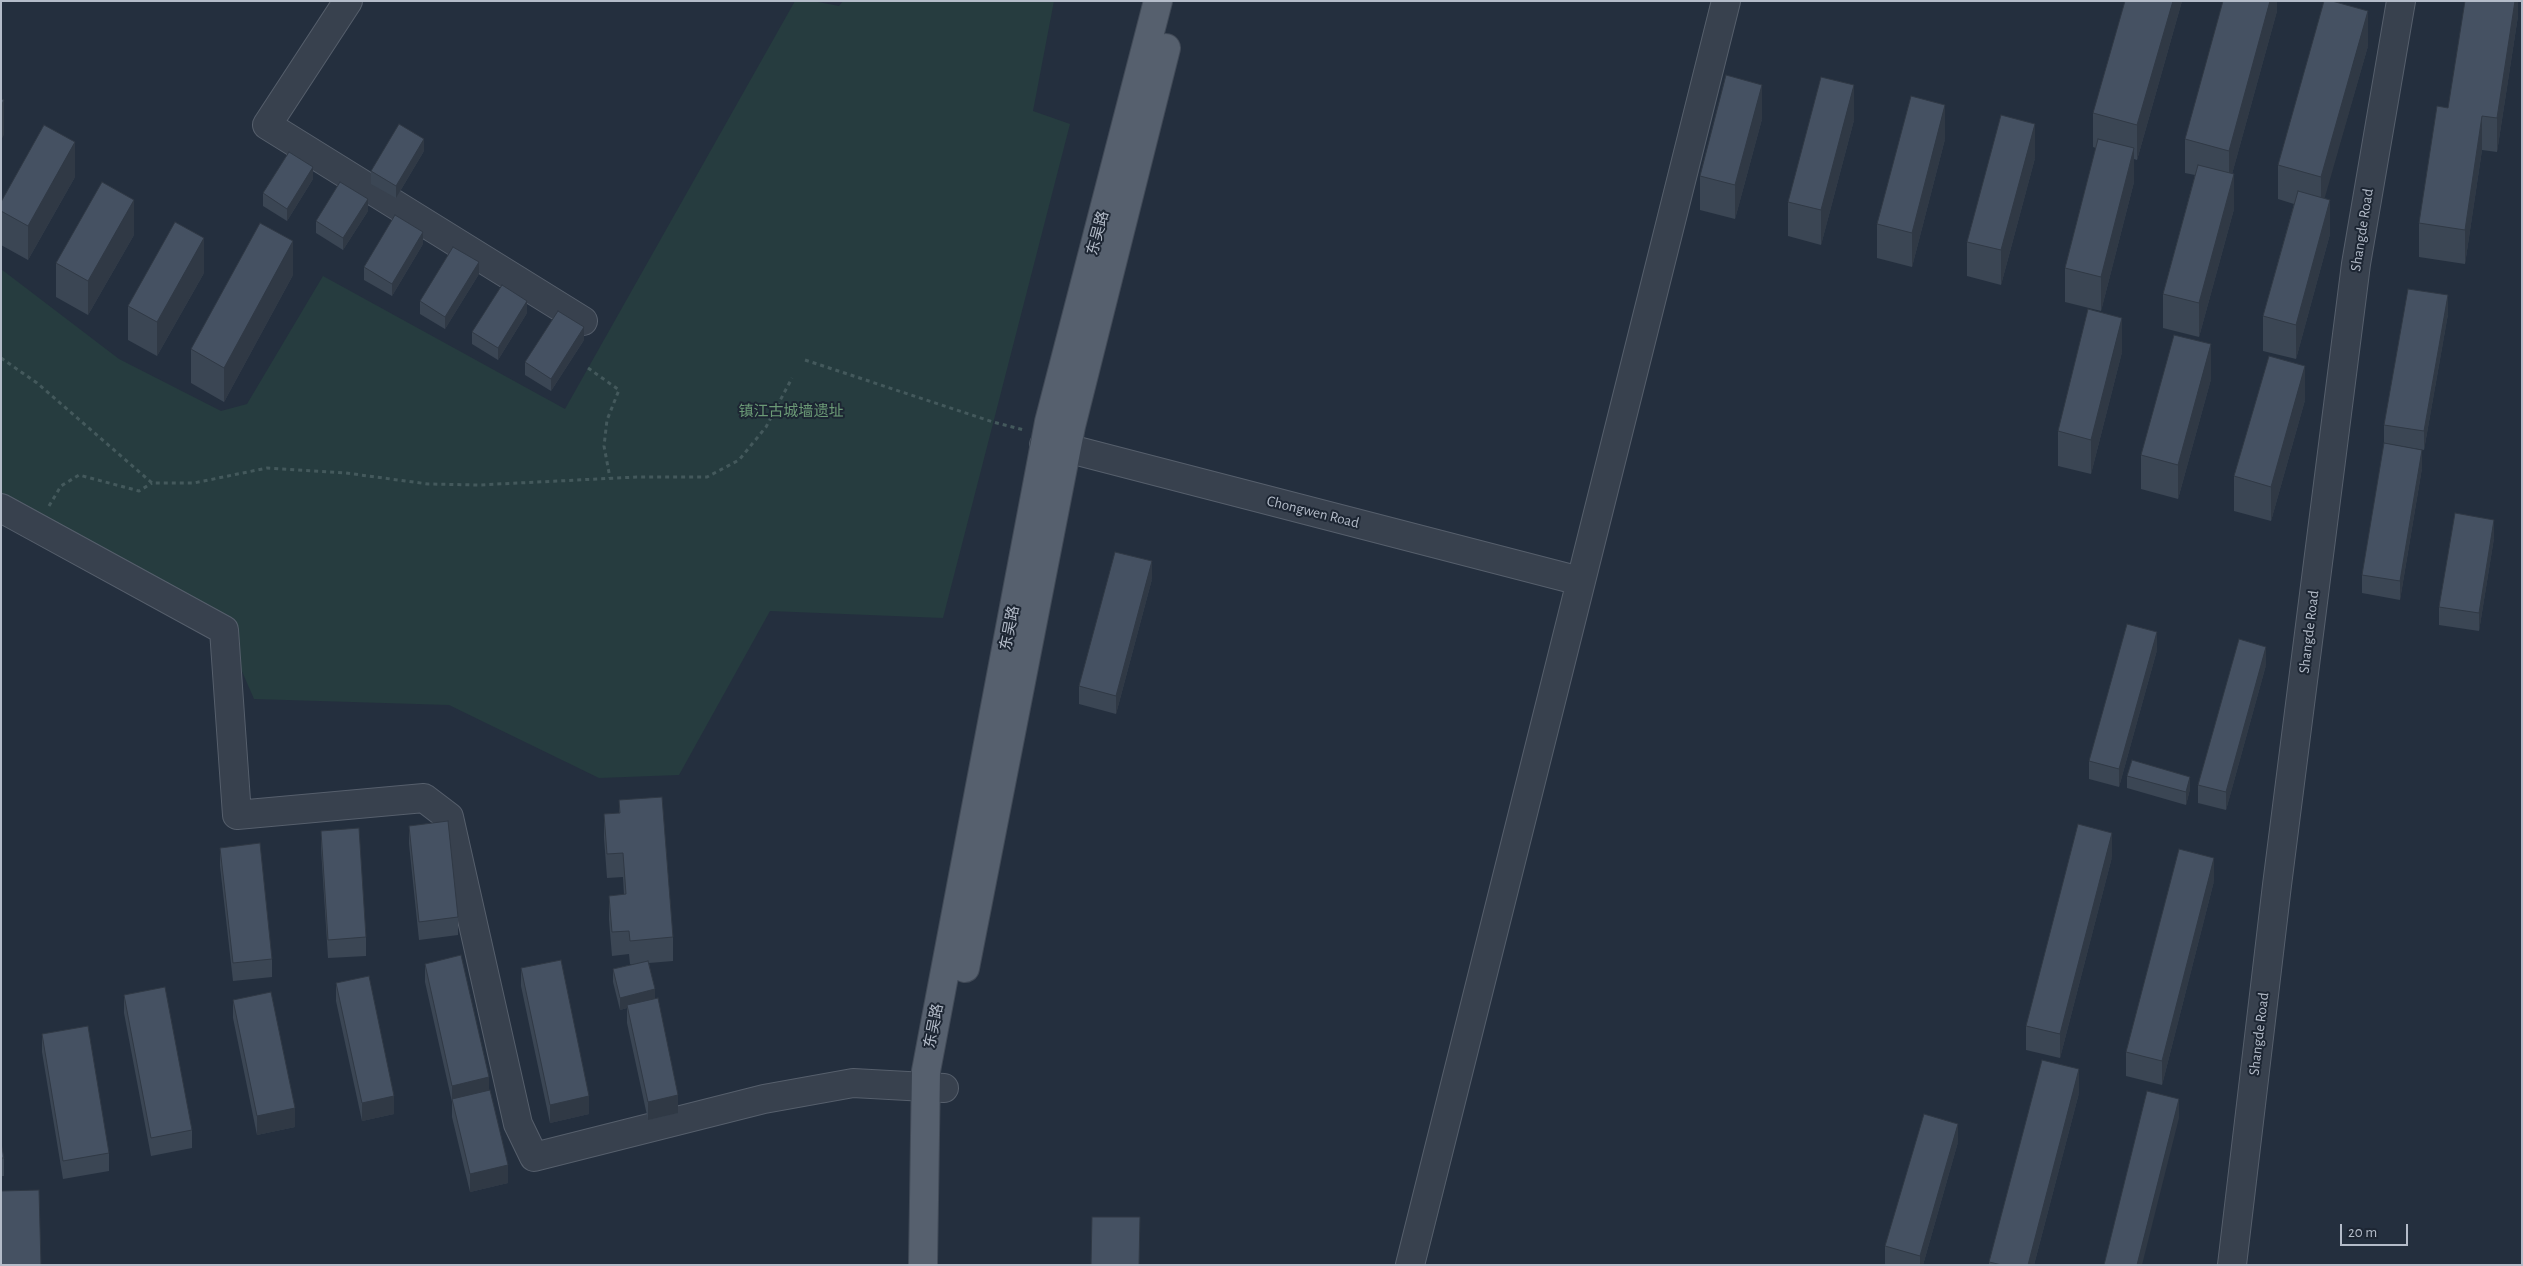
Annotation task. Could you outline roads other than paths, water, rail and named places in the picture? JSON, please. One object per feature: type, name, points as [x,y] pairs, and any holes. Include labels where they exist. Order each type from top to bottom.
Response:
[{"type":"main road","name":"东吴路","points":[[941,1265],[935,1088],[926,1071],[1052,443],[1158,1]]},
{"type":"main road","name":"东吴路","points":[[1052,443],[1177,1]]},
{"type":"main road","name":"东吴路","points":[[923,1265],[935,1088]]},
{"type":"street","points":[[348,1],[267,124],[583,320]]},
{"type":"street","points":[[1410,1265],[1726,1]]},
{"type":"street","name":"Shangde Road","points":[[2232,1265],[2276,885],[2356,264],[2401,1]]},
{"type":"street","name":"Chongwen Road","points":[[1052,443],[1580,581]]},
{"type":"street","points":[[1,508],[224,630],[237,815],[424,798],[449,817],[518,1124],[534,1157],[764,1099],[843,1084],[935,1088]]},
{"type":"park label","name":"镇江古城墙遗址","points":[[791,411]]}]
